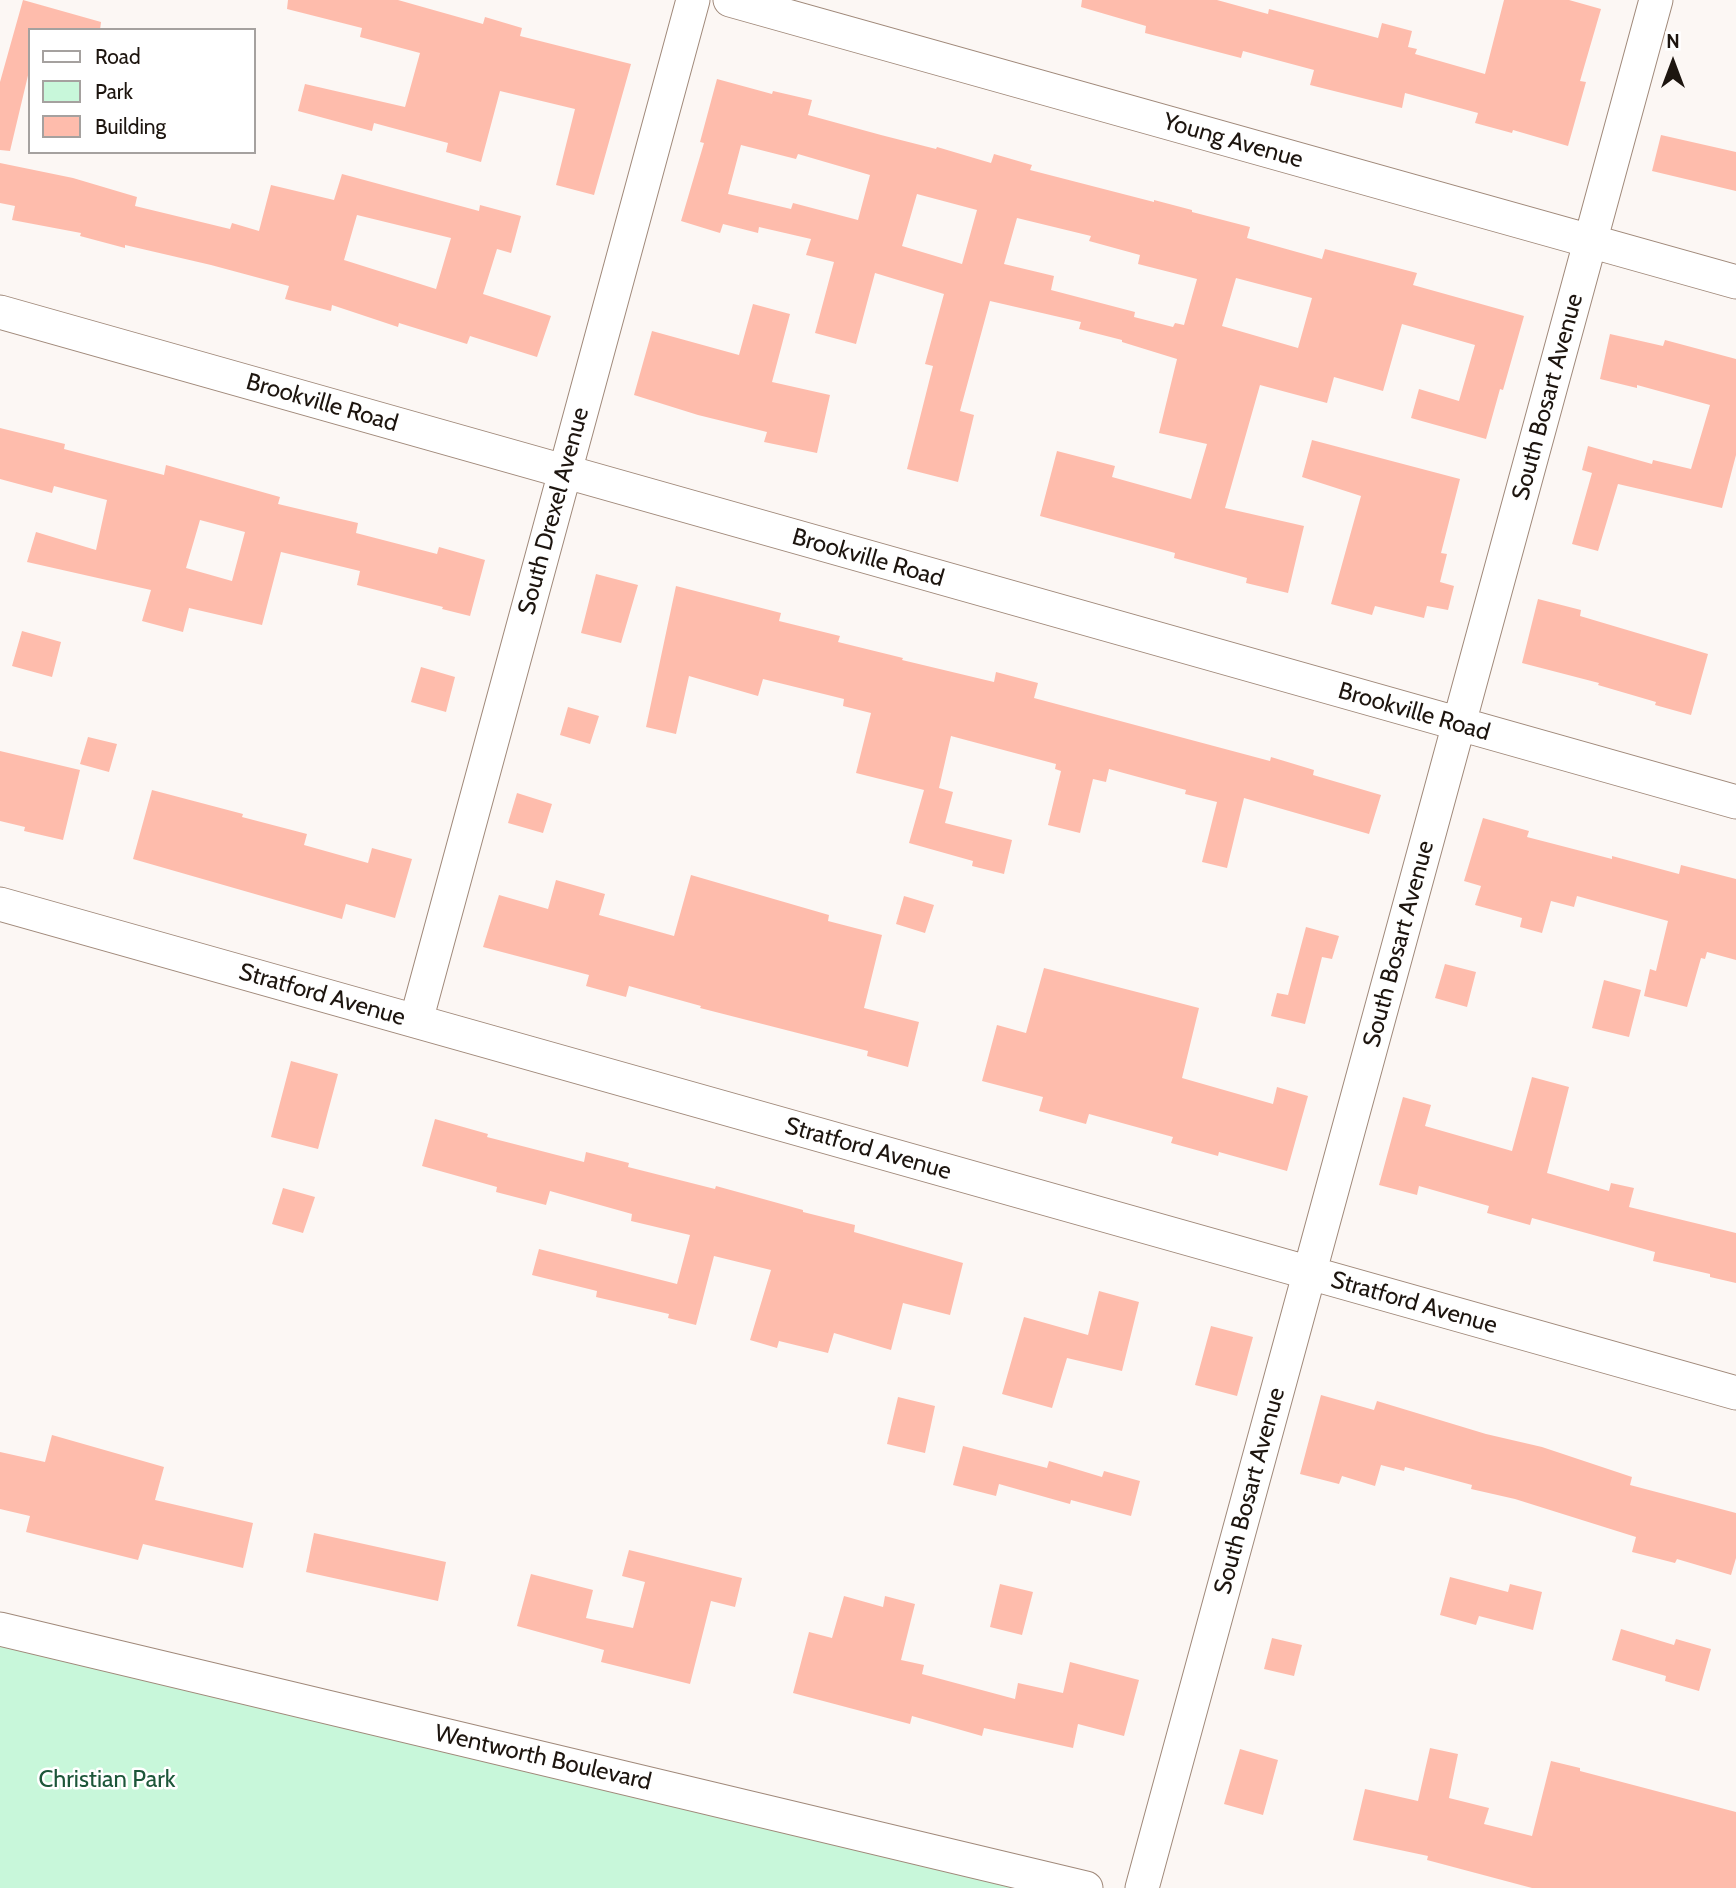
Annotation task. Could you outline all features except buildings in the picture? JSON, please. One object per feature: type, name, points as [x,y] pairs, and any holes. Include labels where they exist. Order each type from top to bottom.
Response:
[{"type":"street","name":"South Drexel Avenue","points":[[416,1021],[692,0]]},
{"type":"street","name":"Young Avenue","points":[[730,0],[1736,282]]},
{"type":"street","name":"South Bosart Avenue","points":[[1142,1888],[1656,0]]},
{"type":"street","name":"Brookville Road","points":[[0,312],[1736,802]]},
{"type":"street","name":"Stratford Avenue","points":[[0,904],[1736,1393]]},
{"type":"street","name":"Wentworth Boulevard","points":[[0,1629],[1086,1888]]},
{"type":"green space","name":"Christian Park","points":[[0,1645],[1032,1888],[0,1888]]}]
